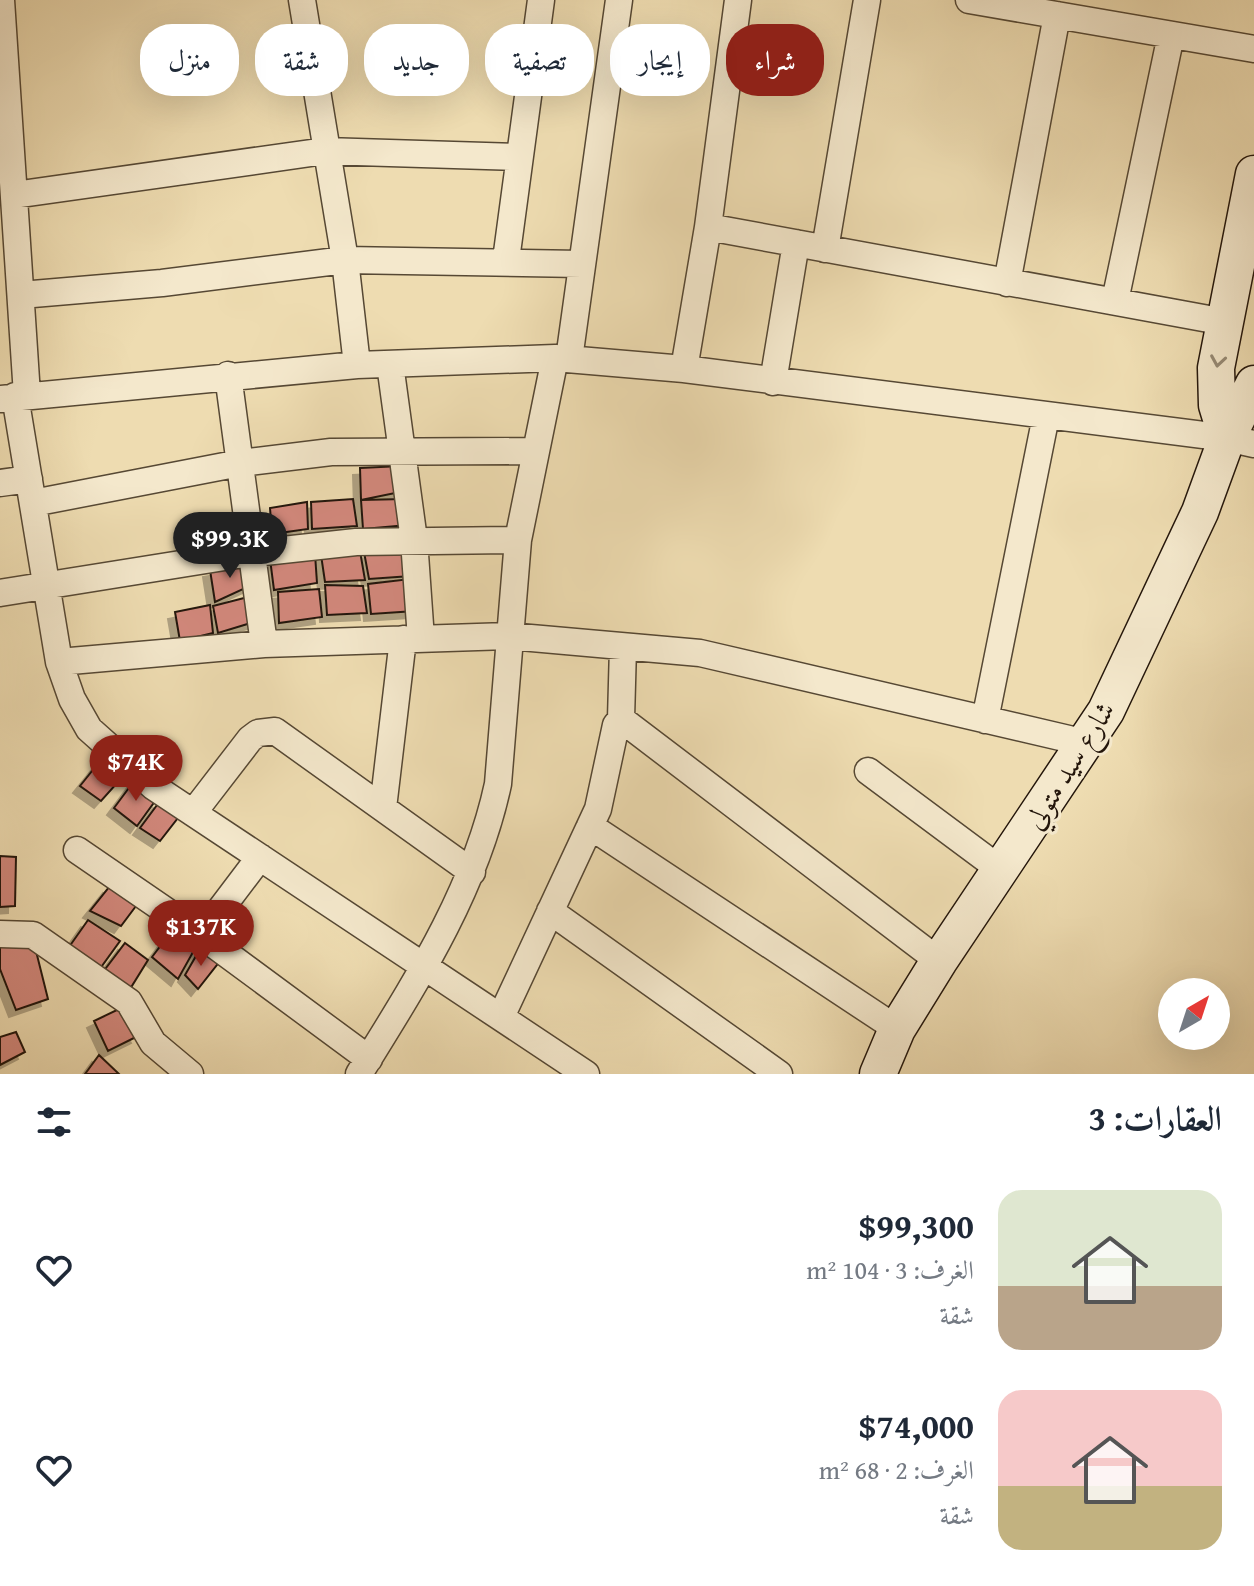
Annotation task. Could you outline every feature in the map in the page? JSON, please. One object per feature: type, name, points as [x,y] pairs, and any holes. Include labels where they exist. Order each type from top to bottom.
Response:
[{"type":"street","points":[[1,0],[14,195],[8,224],[14,301],[14,397],[59,662],[72,699],[89,729],[154,787],[586,1074]]},
{"type":"street","points":[[302,0],[345,260],[357,365]]},
{"type":"street","points":[[506,260],[541,0]]},
{"type":"street","points":[[77,850],[201,935],[364,1066],[426,966],[472,872],[490,819],[498,784],[518,540],[534,451],[562,358],[581,264],[619,0]]},
{"type":"street","points":[[684,369],[708,227],[738,0]]},
{"type":"street","points":[[825,249],[867,0]]},
{"type":"street","points":[[969,0],[1254,49]]},
{"type":"street","points":[[1007,283],[1057,15]]},
{"type":"street","points":[[1115,301],[1171,35]]},
{"type":"street","points":[[14,195],[325,151],[518,157]]},
{"type":"street","points":[[1240,441],[1215,389],[1254,174]]},
{"type":"street","points":[[708,227],[1225,322]]},
{"type":"street","points":[[773,382],[796,243]]},
{"type":"street","points":[[14,301],[345,260],[506,260],[581,264]]},
{"type":"street","points":[[14,397],[357,365],[562,358],[684,369],[1240,441]]},
{"type":"street","points":[[383,808],[412,639],[414,540],[390,364]]},
{"type":"street","points":[[228,375],[264,644]]},
{"type":"street","name":"شارع سيد متولي","points":[[881,1058],[939,961],[1106,711],[1194,524],[1240,441],[1254,384]]},
{"type":"street","points":[[985,720],[1046,416]]},
{"type":"street","points":[[0,483],[31,491],[331,452],[402,449],[534,451]]},
{"type":"street","points":[[0,593],[254,553],[356,542],[518,540]]},
{"type":"street","points":[[59,662],[264,644],[508,636],[700,653],[1086,743]]},
{"type":"street","points":[[501,1017],[598,809],[616,725],[621,719],[623,647]]},
{"type":"street","points":[[621,719],[939,961]]},
{"type":"street","points":[[193,813],[250,739],[266,730],[285,736],[472,872]]},
{"type":"street","points":[[868,771],[1001,870]]},
{"type":"street","points":[[590,826],[881,1058]]},
{"type":"street","points":[[201,935],[260,857]]},
{"type":"street","points":[[550,911],[779,1074]]},
{"type":"street","points":[[0,934],[33,935],[129,1002],[153,1043],[177,1070]]},
{"type":"building","points":[[401,466],[405,491],[361,500],[360,468]]},
{"type":"building","points":[[353,499],[357,526],[312,529],[311,502]]},
{"type":"building","points":[[404,499],[408,525],[363,529],[361,500]]},
{"type":"building","points":[[307,502],[308,529],[272,534],[270,508]]},
{"type":"building","points":[[410,546],[411,576],[369,579],[364,552]]},
{"type":"building","points":[[360,551],[365,580],[325,582],[321,555]]},
{"type":"building","points":[[315,554],[317,583],[274,590],[270,559]]},
{"type":"building","points":[[250,563],[252,585],[215,602],[210,570]]},
{"type":"building","points":[[410,579],[415,611],[371,614],[368,584]]},
{"type":"building","points":[[325,585],[363,586],[367,613],[327,615]]},
{"type":"building","points":[[319,589],[322,617],[279,623],[278,592]]},
{"type":"building","points":[[248,597],[254,622],[218,633],[213,606]]},
{"type":"building","points":[[210,605],[213,633],[180,641],[175,612]]},
{"type":"building","points":[[104,756],[127,772],[101,801],[80,786]]},
{"type":"building","points":[[134,781],[158,797],[137,826],[114,808]]},
{"type":"building","points":[[160,801],[181,814],[160,841],[140,828]]},
{"type":"building","points":[[0,856],[16,857],[15,906],[0,907]]},
{"type":"building","points":[[110,886],[136,906],[121,926],[90,911]]},
{"type":"building","points":[[88,920],[120,941],[99,970],[69,947]]},
{"type":"building","points":[[174,928],[197,945],[178,979],[152,957]]},
{"type":"building","points":[[33,939],[48,999],[16,1010],[0,969],[0,943]]},
{"type":"building","points":[[125,943],[148,960],[130,989],[103,972]]},
{"type":"building","points":[[200,949],[220,961],[198,989],[185,975]]},
{"type":"building","points":[[121,1008],[138,1036],[108,1051],[94,1021]]},
{"type":"building","points":[[16,1032],[25,1052],[0,1065],[0,1037]]},
{"type":"building","points":[[99,1055],[119,1074],[85,1074]]}]
